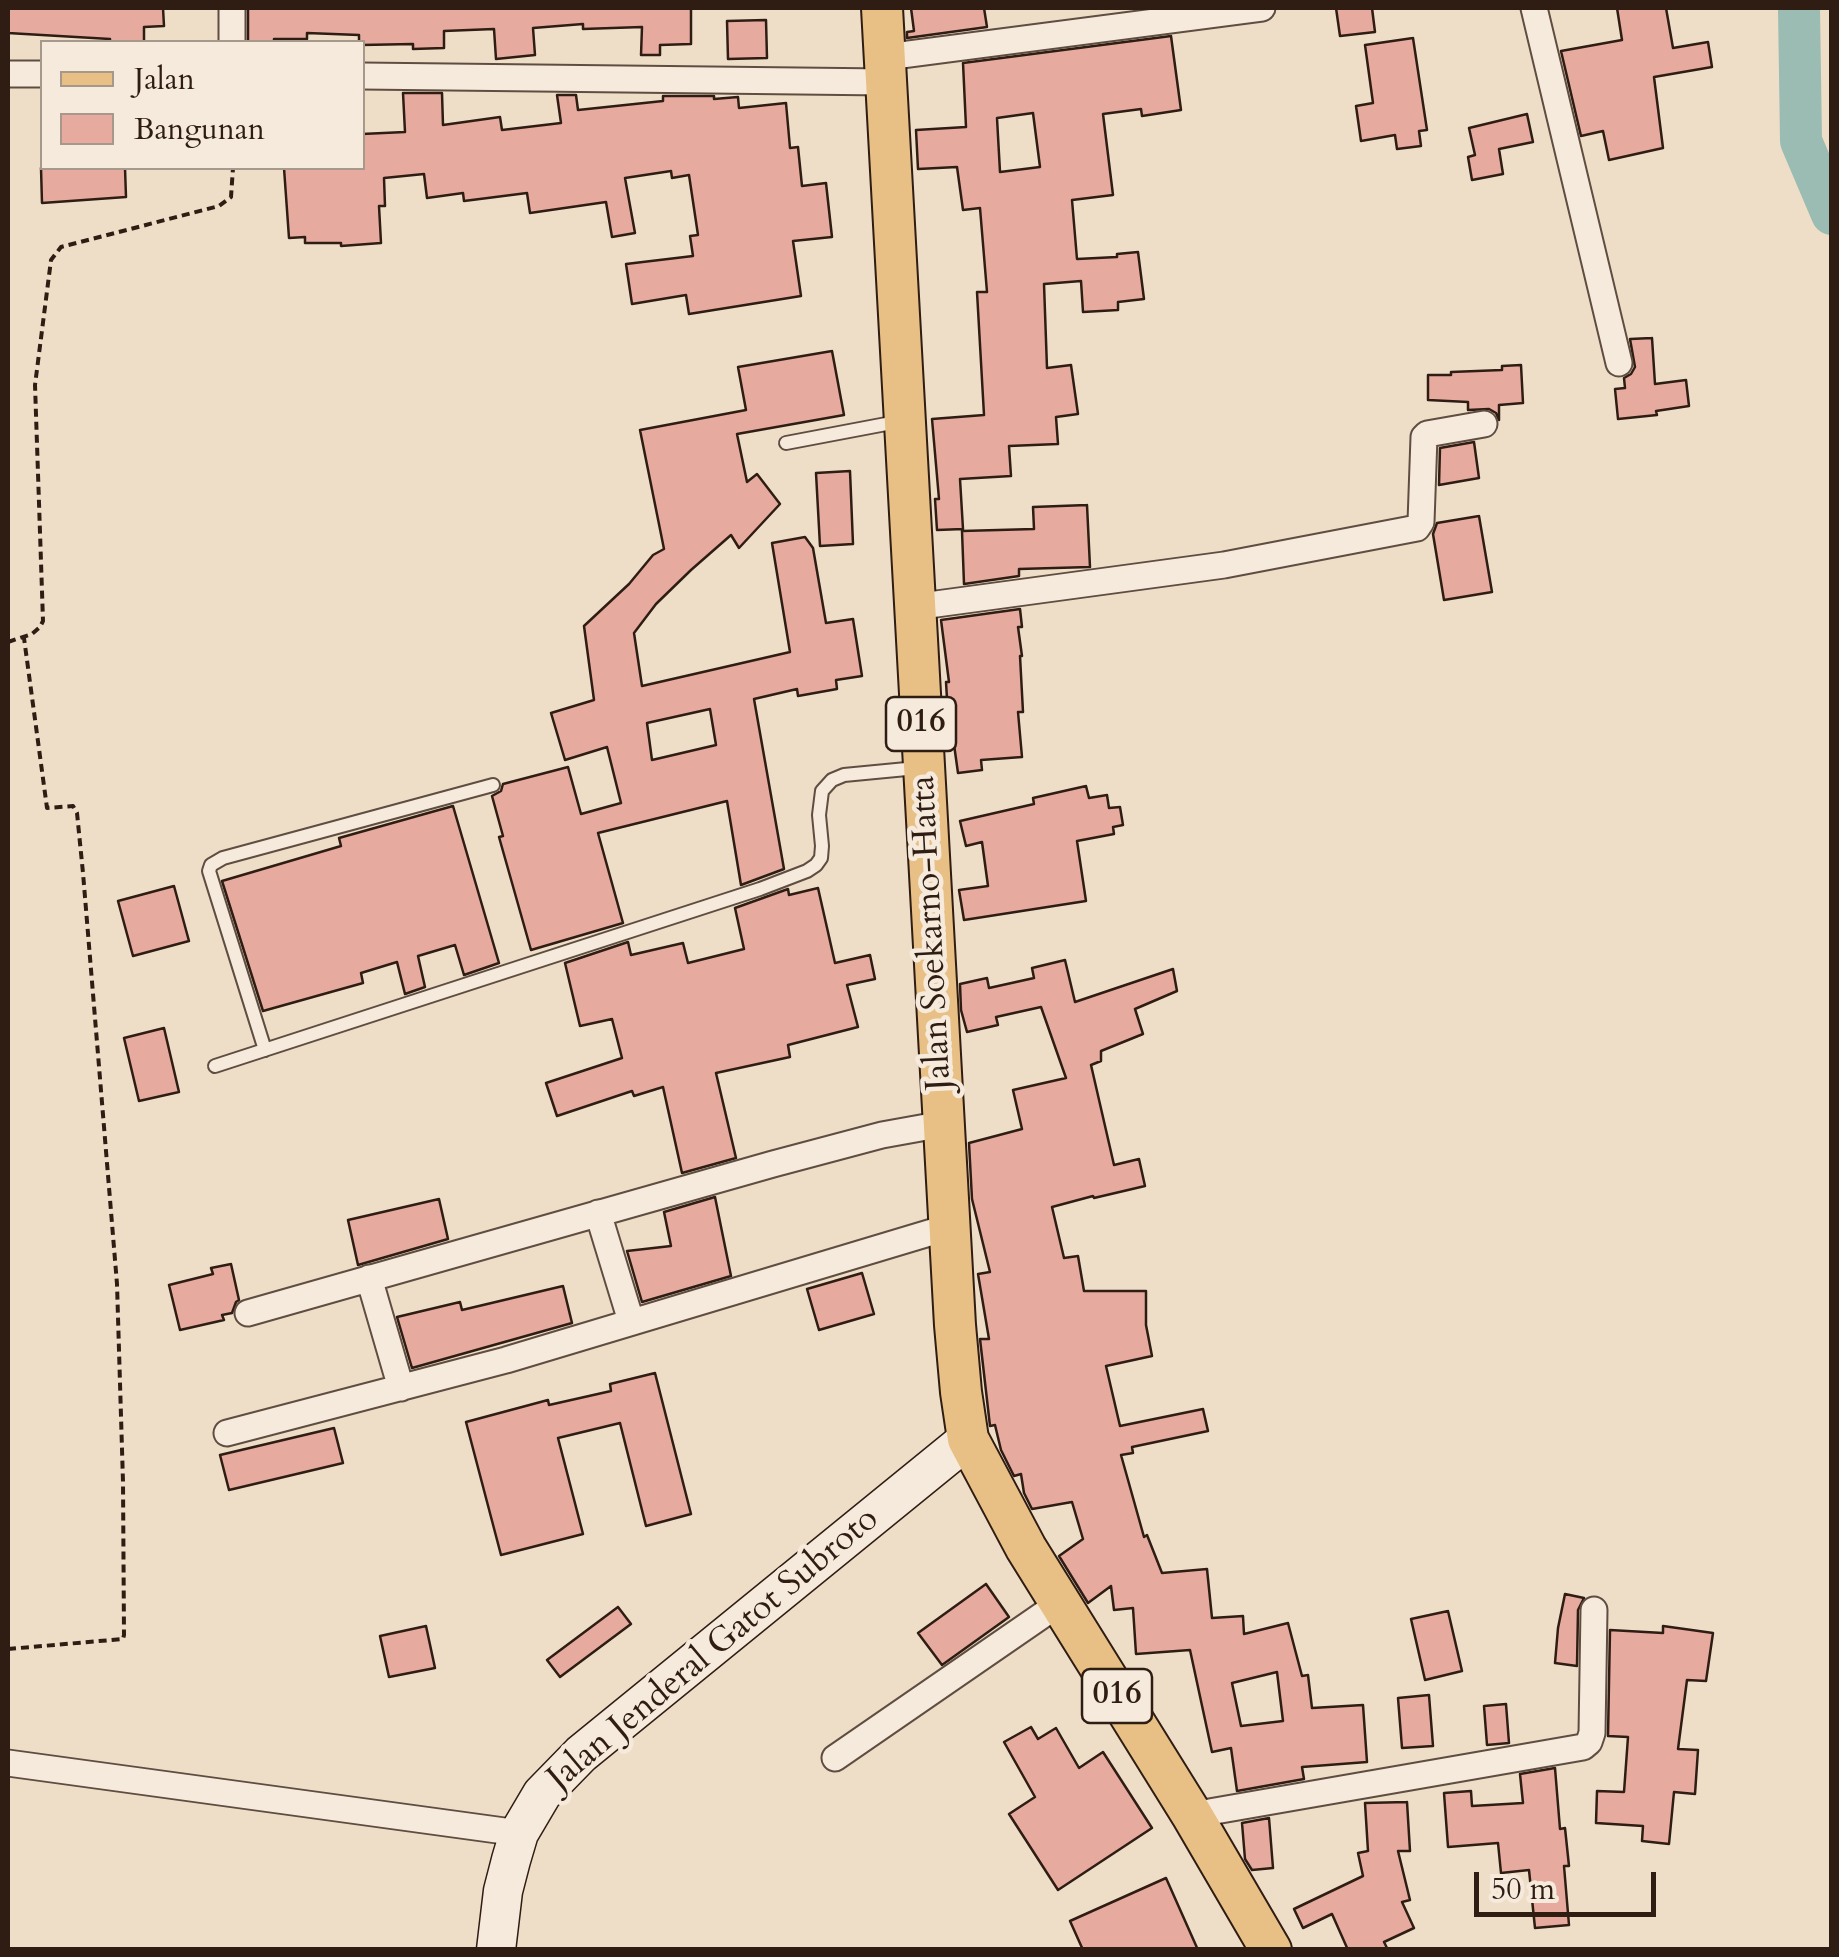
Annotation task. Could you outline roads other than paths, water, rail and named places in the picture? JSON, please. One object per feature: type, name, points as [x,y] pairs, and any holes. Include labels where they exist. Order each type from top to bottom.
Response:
[{"type":"main road","name":"Jalan Soekarno-Hatta","points":[[882,8],[924,767],[915,1129],[949,1227],[960,1392],[968,1439]]},
{"type":"main road","name":"016","points":[[968,1439],[992,1488],[1060,1603],[1271,1950]]},
{"type":"main road","name":"Jalan Jenderal Gatot Subroto","points":[[496,1950],[504,1892],[519,1833],[542,1794],[581,1754],[968,1439]]},
{"type":"street","points":[[232,8],[232,40]]},
{"type":"street","points":[[365,76],[886,70],[1262,8]]},
{"type":"street","points":[[1534,8],[1619,363]]},
{"type":"street","points":[[8,74],[40,74]]},
{"type":"street","points":[[914,608],[1224,565],[1418,528],[1422,522],[1424,436],[1484,424]]},
{"type":"street","points":[[248,1312],[915,1129]]},
{"type":"street","points":[[598,1213],[631,1321]]},
{"type":"street","points":[[227,1433],[506,1360],[949,1227]]},
{"type":"street","points":[[369,1278],[401,1388]]},
{"type":"street","points":[[835,1758],[1060,1603]]},
{"type":"street","points":[[1192,1815],[1583,1747],[1592,1733],[1594,1610]]},
{"type":"street","points":[[8,1763],[519,1833]]},
{"type":"lane","points":[[786,443],[904,421]]},
{"type":"lane","points":[[214,1066],[807,871],[821,858],[818,815],[822,791],[832,780],[844,775],[924,767]]},
{"type":"lane","points":[[265,1050],[208,871],[211,865],[224,858],[493,785]]},
{"type":"waterway","points":[[1799,8],[1801,141],[1832,214]]}]
